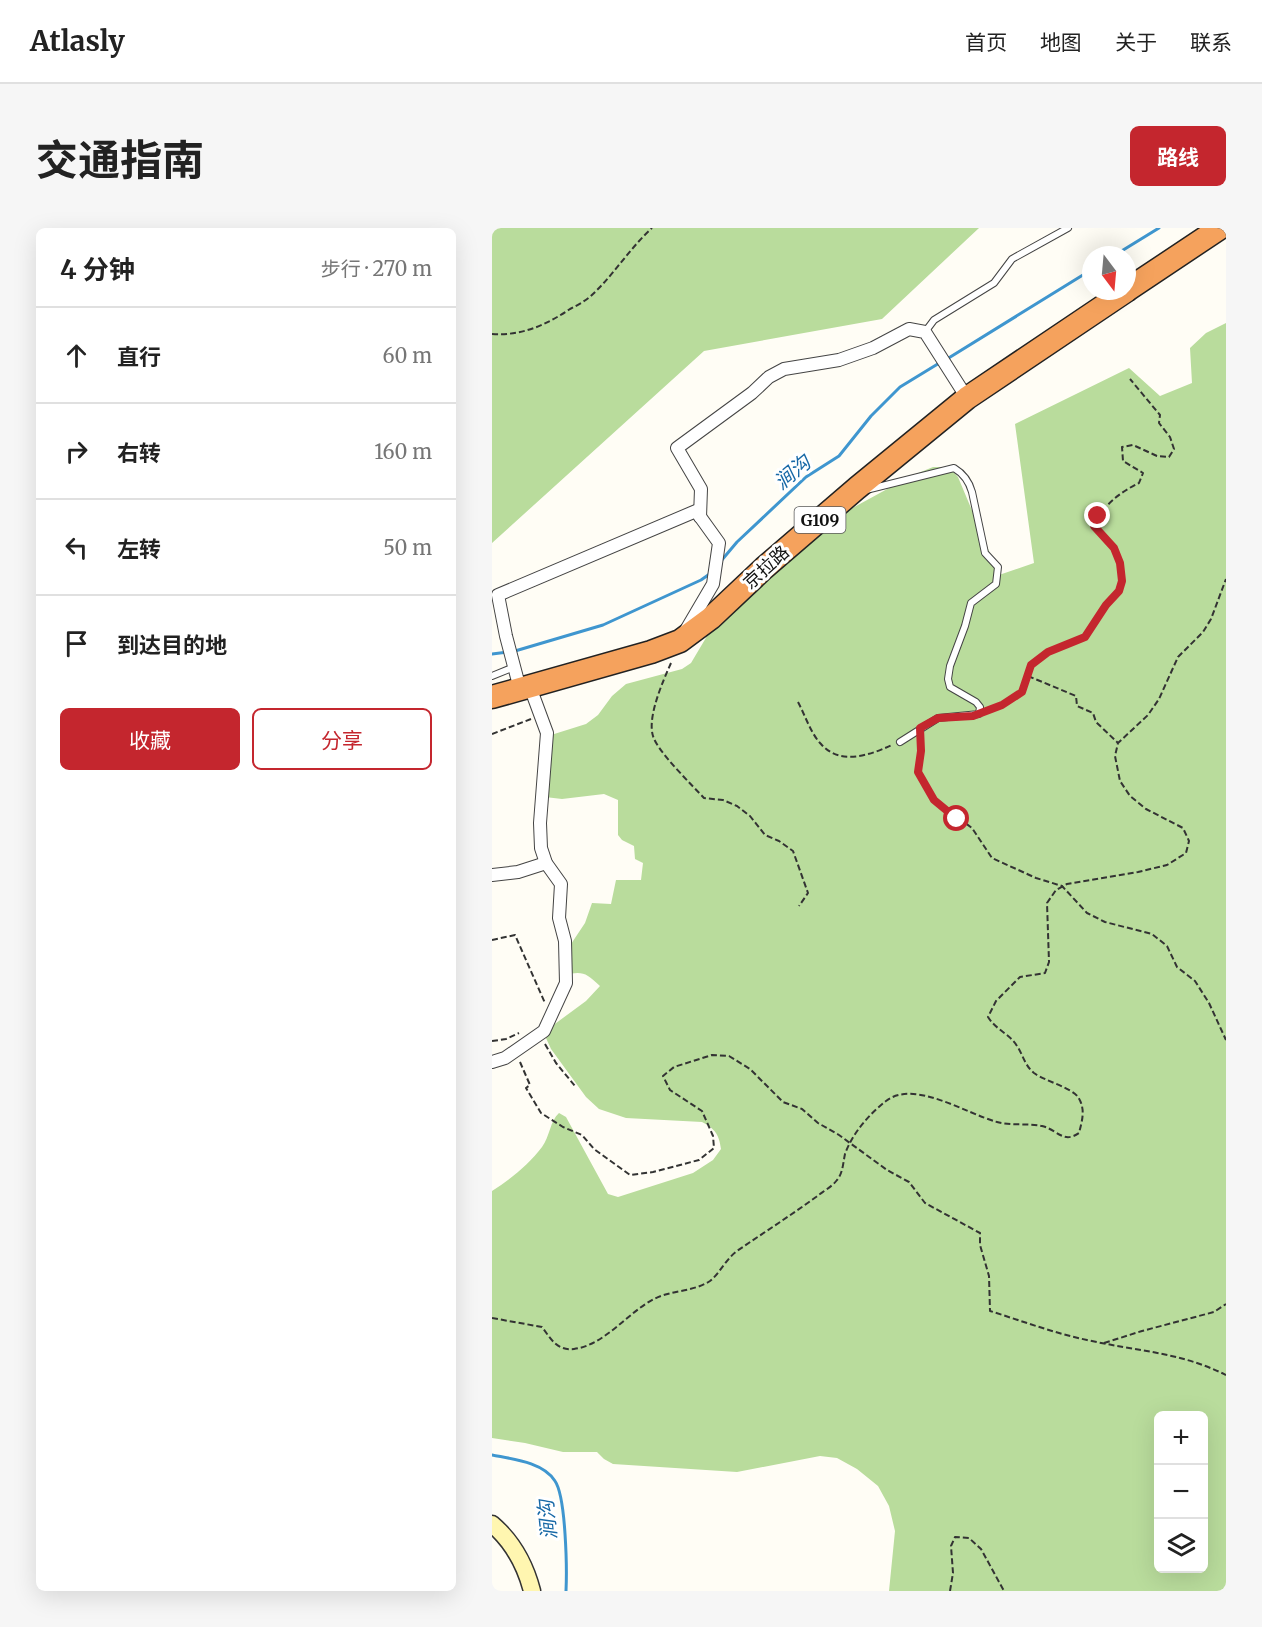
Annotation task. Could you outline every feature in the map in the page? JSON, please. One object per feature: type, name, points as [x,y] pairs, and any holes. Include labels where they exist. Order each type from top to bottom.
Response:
[{"type":"highway","name":"京拉路","points":[[1136,284],[1220,228]]},
{"type":"highway","name":"京拉路","points":[[492,698],[651,652],[680,641],[711,618],[764,568],[966,398],[1113,300]]},
{"type":"street","points":[[700,517],[701,489],[677,448],[752,393],[769,377],[784,369],[839,360],[873,348],[909,328],[925,332],[966,398]]},
{"type":"street","points":[[492,1062],[505,1058],[544,1031],[566,983],[565,942],[559,918],[561,884],[546,863],[541,848],[540,823],[547,733],[514,668],[498,595],[696,511],[719,543],[713,584],[680,641]]},
{"type":"street","points":[[492,875],[518,872],[546,863]]},
{"type":"street","points":[[492,1524],[508,1539],[521,1558],[532,1591]]},
{"type":"lane","points":[[925,332],[934,320],[994,283],[1012,259],[1068,228]]},
{"type":"lane","points":[[857,488],[869,491],[954,468],[962,473],[969,483],[985,553],[998,567],[996,584],[971,603],[950,666],[948,679],[950,687],[976,702],[980,707],[979,714],[938,718],[900,742]]},
{"type":"lane","points":[[492,676],[514,668]]},
{"type":"path","points":[[646,228],[647,232]]},
{"type":"path","points":[[492,334],[522,332],[547,324],[591,296],[615,271],[636,243],[652,228]]},
{"type":"path","points":[[979,714],[1002,705],[1022,692],[1031,665],[1048,652],[1085,637],[1106,605],[1119,591],[1122,581],[1120,563],[1114,548],[1094,526],[1098,516],[1124,490],[1139,483],[1143,472],[1123,461],[1122,447],[1133,445],[1157,456],[1169,457],[1174,449],[1170,437],[1159,423],[1160,415],[1130,378]]},
{"type":"path","points":[[492,1318],[542,1327],[554,1343],[562,1348],[573,1349],[588,1345],[656,1298],[694,1288],[711,1280],[735,1253],[785,1220],[837,1181],[857,1131],[874,1110],[888,1098],[904,1093],[919,1094],[996,1122],[1041,1126],[1066,1138],[1072,1138],[1079,1133],[1083,1114],[1077,1094],[1050,1083],[1032,1071],[1023,1060],[1017,1044],[994,1026],[988,1017],[996,1002],[1020,977],[1045,973],[1049,962],[1047,903],[1056,890],[1066,884],[1167,865],[1186,853],[1189,841],[1183,828],[1146,809],[1130,796],[1120,782],[1115,756],[1118,743],[1148,716],[1159,699],[1178,657],[1203,632],[1211,619],[1226,579]]},
{"type":"path","points":[[680,641],[655,708],[652,737],[704,798],[723,800],[737,806],[750,816],[765,835],[793,851],[808,893],[799,906]]},
{"type":"path","points":[[1028,676],[1076,696],[1077,706],[1094,713],[1096,722],[1118,743]]},
{"type":"path","points":[[798,702],[820,744],[835,755],[855,757],[875,753],[900,742]]},
{"type":"path","points":[[492,734],[540,716]]},
{"type":"path","points":[[920,728],[921,751],[918,772],[934,800],[972,828],[992,858],[1036,878],[1062,886],[1087,912],[1105,922],[1152,934],[1167,946],[1177,967],[1195,981],[1209,1003],[1226,1040]]},
{"type":"path","points":[[492,940],[515,935],[547,1008],[562,992]]},
{"type":"path","points":[[492,1041],[506,1039],[525,1031]]},
{"type":"path","points":[[539,1034],[556,1063],[575,1086]]},
{"type":"path","points":[[515,1051],[530,1085],[526,1088],[542,1113],[563,1127],[582,1135],[594,1149],[630,1175],[653,1173],[699,1160],[714,1148],[713,1136],[702,1111],[670,1090],[663,1076],[674,1066],[712,1055],[729,1056],[750,1069],[783,1102],[802,1109],[818,1124],[839,1136],[886,1170],[909,1182],[925,1203],[980,1233],[980,1245],[989,1276],[990,1311],[1084,1340],[1170,1354],[1210,1367],[1226,1375]]},
{"type":"path","points":[[1103,1344],[1214,1312],[1226,1304]]},
{"type":"path","points":[[950,1591],[953,1573],[951,1546],[955,1537],[969,1538],[981,1549],[1004,1591]]},
{"type":"green space","points":[[492,228],[979,228],[882,319],[704,351],[492,543]]},
{"type":"green space","points":[[1226,323],[1226,1591],[889,1591],[895,1531],[889,1506],[878,1486],[857,1469],[837,1458],[820,1456],[737,1472],[613,1464],[597,1452],[563,1452],[492,1438],[492,1191],[519,1171],[537,1153],[545,1143],[559,1113],[566,1117],[608,1194],[618,1197],[693,1173],[713,1160],[721,1149],[716,1132],[702,1122],[626,1118],[599,1109],[586,1097],[551,1049],[546,1038],[548,1029],[586,1001],[600,986],[583,974],[563,975],[571,944],[585,923],[592,903],[611,904],[616,880],[641,880],[643,863],[635,859],[634,846],[622,840],[618,835],[618,800],[604,794],[562,799],[545,797],[551,735],[586,724],[598,715],[612,696],[626,684],[682,669],[691,663],[713,626],[847,511],[911,476],[933,467],[949,467],[958,477],[999,575],[1034,563],[1015,424],[1129,368],[1160,396],[1192,383],[1190,348],[1206,333]]},
{"type":"waterway","name":"涧沟","points":[[1130,246],[1159,228]]},
{"type":"waterway","name":"涧沟","points":[[947,359],[1082,276]]},
{"type":"waterway","name":"涧沟","points":[[721,561],[737,542],[806,477],[839,456],[871,416],[900,387],[941,362]]},
{"type":"waterway","name":"涧沟","points":[[515,651],[603,625],[701,580],[711,573]]},
{"type":"waterway","name":"涧沟","points":[[492,654],[508,652]]},
{"type":"waterway","name":"涧沟","points":[[492,1455],[535,1465],[543,1469],[555,1481],[559,1489],[564,1517],[566,1591]]},
{"type":"route","points":[[957,819],[934,800],[918,772],[921,751],[920,728],[938,718],[973,716],[1002,705],[1022,692],[1031,665],[1048,652],[1085,637],[1106,605],[1119,591],[1122,581],[1120,563],[1114,548],[1094,526],[1098,516]]}]
